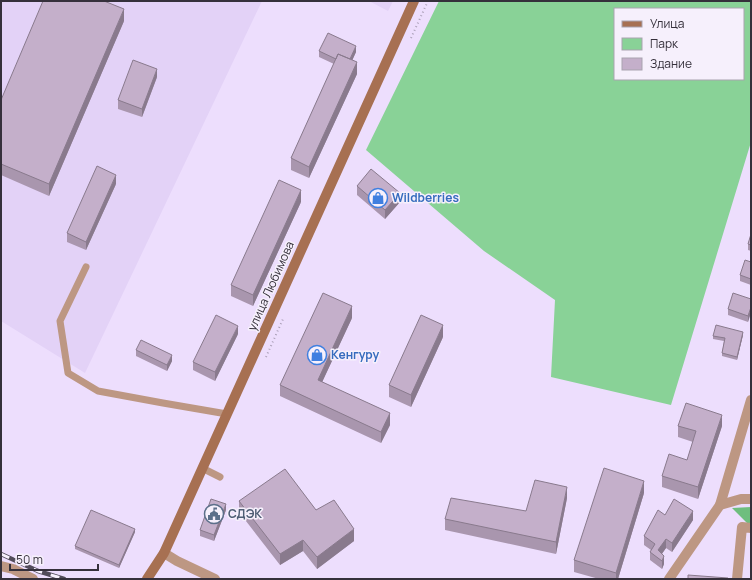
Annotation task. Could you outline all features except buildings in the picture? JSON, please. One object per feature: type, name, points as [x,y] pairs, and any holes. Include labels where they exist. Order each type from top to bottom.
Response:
[{"type":"main road","name":"улица Любимова","points":[[148,579],[164,553],[414,1]]},
{"type":"street","points":[[669,579],[720,505],[751,400]]},
{"type":"street","points":[[720,505],[742,499],[751,499]]},
{"type":"street","points":[[737,579],[742,526],[751,528]]},
{"type":"street","points":[[164,553],[177,561],[215,579]]},
{"type":"street","points":[[1,566],[13,569],[33,579]]},
{"type":"lane","points":[[86,267],[60,321],[68,372],[98,391],[227,414]]},
{"type":"lane","points":[[202,468],[220,477]]},
{"type":"shaded area","points":[[1,1],[262,1],[85,373],[1,321]]},
{"type":"shaded area","points":[[369,1],[393,1],[388,11]]},
{"type":"green space","points":[[439,1],[751,1],[751,142],[671,405],[551,377],[555,300],[484,251],[366,150]]},
{"type":"green space","points":[[751,507],[751,524],[748,524],[732,508]]},
{"type":"railway","points":[[1,554],[38,571],[64,579]]},
{"type":"place","name":"Wildberries","points":[[378,198]]},
{"type":"place","name":"Кенгуру","points":[[317,355]]},
{"type":"place","name":"СДЭК","points":[[214,514]]}]
